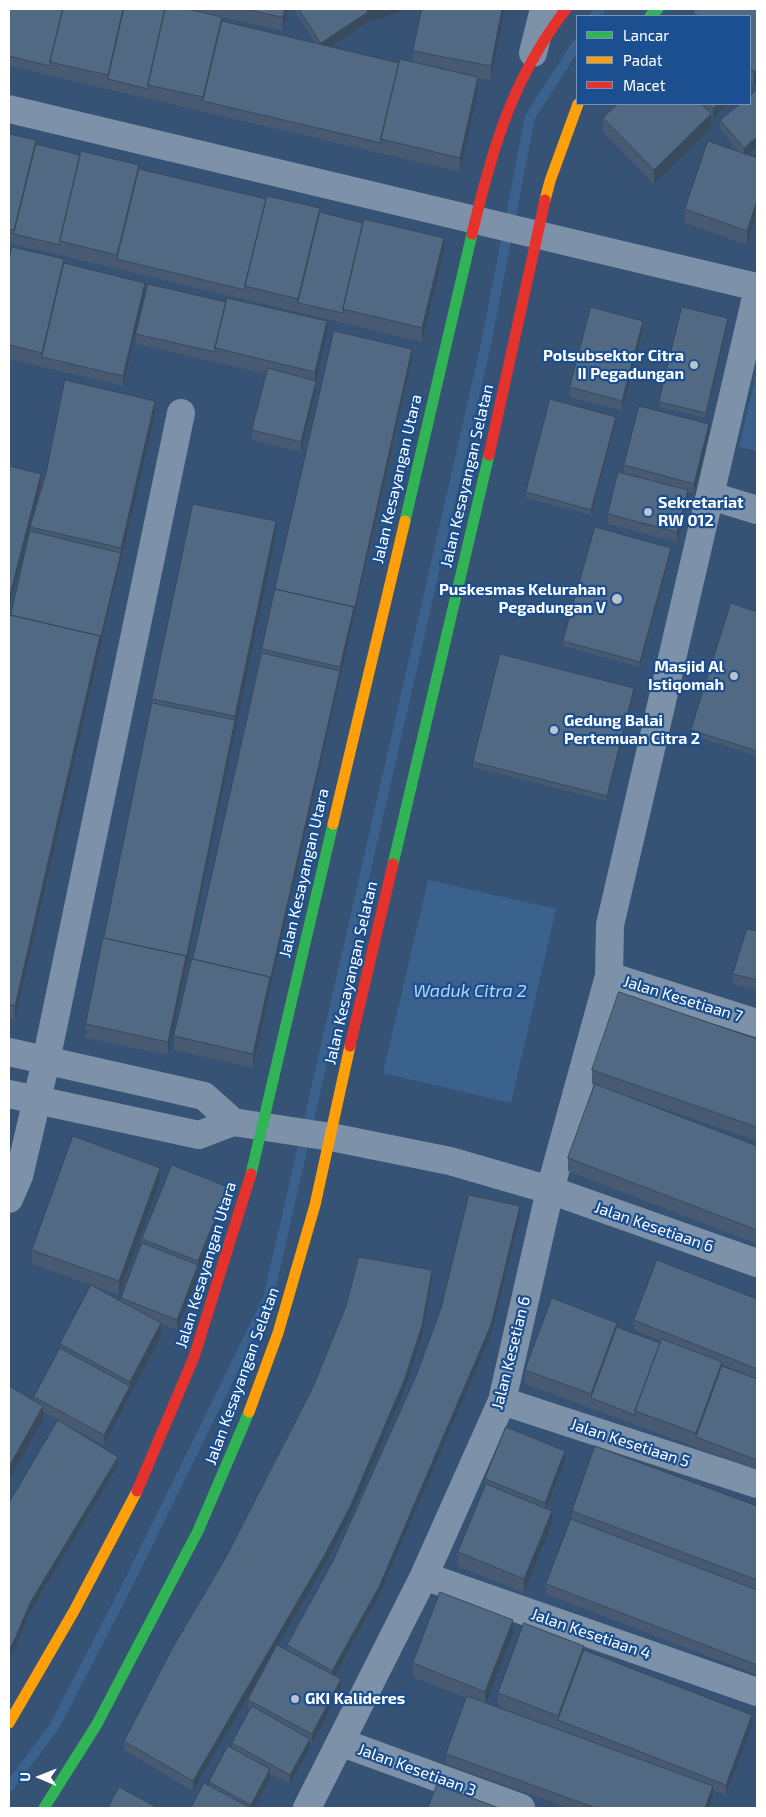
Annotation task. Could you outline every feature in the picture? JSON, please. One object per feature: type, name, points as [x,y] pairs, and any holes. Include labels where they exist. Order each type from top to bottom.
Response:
[{"type":"street","points":[[532,57],[544,9]]},
{"type":"street","name":"Jalan Kesayangan Utara","points":[[9,1723],[77,1605],[170,1420],[216,1296],[252,1170],[267,1126],[484,224],[501,127],[532,57],[550,28],[566,9]]},
{"type":"street","name":"Jalan Kesayangan Selatan","points":[[44,1808],[97,1724],[156,1614],[238,1442],[278,1333],[315,1205],[324,1136],[355,1024],[485,475],[531,234],[578,105]]},
{"type":"street","points":[[9,109],[484,224],[757,287]]},
{"type":"street","name":"Jalan Kesetian 6","points":[[307,1808],[424,1576],[502,1401],[550,1190],[609,976],[610,925],[757,293]]},
{"type":"street","points":[[9,1200],[19,1176],[46,1061],[181,413]]},
{"type":"street","points":[[711,496],[757,510]]},
{"type":"street","name":"Jalan Kesetiaan 7","points":[[609,976],[757,1023]]},
{"type":"street","points":[[9,1052],[204,1096],[233,1122],[199,1135],[9,1094]]},
{"type":"street","name":"Jalan Kesetiaan 6","points":[[233,1122],[324,1136],[450,1161],[550,1190],[757,1263]]},
{"type":"street","name":"Jalan Kesetiaan 5","points":[[502,1401],[757,1484]]},
{"type":"street","name":"Jalan Kesetiaan 4","points":[[424,1576],[757,1692]]},
{"type":"street","name":"Jalan Kesetiaan 3","points":[[340,1742],[521,1808]]},
{"type":"water","points":[[757,371],[757,451],[739,447]]},
{"type":"water","name":"Waduk Citra 2","points":[[428,880],[556,909],[511,1103],[383,1073]]},
{"type":"building","points":[[9,9],[63,9],[50,66],[9,56]]},
{"type":"building","points":[[63,9],[123,9],[108,75],[50,62]]},
{"type":"building","points":[[124,9],[165,9],[148,89],[108,79]]},
{"type":"building","points":[[165,9],[187,9],[222,17],[203,97],[148,85]]},
{"type":"building","points":[[245,9],[285,9],[283,17]]},
{"type":"building","points":[[299,9],[365,9],[368,12],[321,43]]},
{"type":"building","points":[[422,9],[502,9],[491,66],[413,51]]},
{"type":"building","points":[[696,9],[757,9],[757,69],[754,72],[751,68],[751,15],[697,15],[693,12]]},
{"type":"building","points":[[222,21],[399,63],[381,143],[203,101]]},
{"type":"building","points":[[400,59],[478,77],[460,158],[381,139]]},
{"type":"building","points":[[757,89],[757,137],[744,148],[720,120],[739,105],[751,105],[751,95]]},
{"type":"building","points":[[617,105],[702,105],[711,114],[654,170],[603,118]]},
{"type":"building","points":[[9,134],[36,140],[14,230],[9,229]]},
{"type":"building","points":[[708,141],[757,158],[757,200],[747,231],[685,209]]},
{"type":"building","points":[[36,144],[80,155],[60,245],[14,234]]},
{"type":"building","points":[[81,151],[139,165],[117,255],[60,241]]},
{"type":"building","points":[[139,169],[266,199],[245,290],[117,259]]},
{"type":"building","points":[[267,196],[320,208],[298,299],[245,286]]},
{"type":"building","points":[[320,212],[363,223],[343,313],[298,303]]},
{"type":"building","points":[[364,219],[444,238],[422,328],[343,309]]},
{"type":"building","points":[[12,247],[64,259],[42,353],[9,345],[9,260]]},
{"type":"building","points":[[64,263],[145,283],[123,376],[42,357]]},
{"type":"building","points":[[148,284],[226,302],[215,352],[136,334]]},
{"type":"building","points":[[227,298],[327,321],[315,372],[215,348]]},
{"type":"building","points":[[591,307],[643,321],[622,401],[570,387]]},
{"type":"building","name":"Polsubsektor Citra II Pegadungan","points":[[682,307],[728,318],[706,413],[659,402]]},
{"type":"building","points":[[334,331],[412,349],[354,611],[354,607],[275,589]]},
{"type":"building","points":[[268,368],[316,381],[301,442],[252,430]]},
{"type":"building","points":[[65,380],[155,401],[121,548],[30,527],[46,473]]},
{"type":"building","points":[[550,399],[616,417],[591,510],[526,492]]},
{"type":"building","points":[[639,406],[709,424],[694,484],[624,465]]},
{"type":"building","points":[[9,466],[41,474],[9,599]]},
{"type":"building","name":"Sekretariat RW 012","points":[[618,472],[688,490],[677,532],[608,514]]},
{"type":"building","points":[[193,504],[276,521],[235,716],[152,699]]},
{"type":"building","name":"Puskesmas Kelurahan Pegadungan V","points":[[595,527],[671,548],[640,662],[563,641]]},
{"type":"building","points":[[30,531],[121,553],[100,640],[100,636],[11,615]]},
{"type":"building","points":[[275,589],[354,607],[340,667],[262,649]]},
{"type":"building","name":"Masjid Al Istiqomah","points":[[731,603],[757,612],[757,751],[691,730]]},
{"type":"building","points":[[10,615],[100,636],[15,1006],[9,1004]]},
{"type":"building","points":[[262,653],[340,671],[270,981],[270,977],[193,959]]},
{"type":"building","name":"Gedung Balai Pertemuan Citra 2","points":[[500,654],[634,688],[607,796],[473,762]]},
{"type":"building","points":[[152,703],[235,720],[186,960],[186,956],[104,938]]},
{"type":"building","points":[[747,929],[757,931],[757,980],[733,974]]},
{"type":"building","points":[[103,938],[186,956],[168,1042],[86,1024]]},
{"type":"building","points":[[192,959],[270,977],[253,1054],[174,1036]]},
{"type":"building","points":[[619,992],[757,1039],[757,1127],[592,1070]]},
{"type":"building","points":[[595,1084],[757,1146],[757,1230],[568,1158]]},
{"type":"building","points":[[73,1136],[160,1168],[119,1281],[32,1250]]},
{"type":"building","points":[[172,1165],[228,1187],[198,1261],[142,1239]]},
{"type":"building","points":[[469,1195],[520,1206],[491,1325],[379,1587],[332,1671],[287,1645],[333,1561],[416,1376],[441,1308]]},
{"type":"building","points":[[142,1243],[198,1265],[177,1320],[121,1298]]},
{"type":"building","points":[[359,1257],[432,1270],[422,1326],[404,1381],[350,1507],[323,1558],[193,1781],[124,1741],[173,1647],[226,1557],[313,1387],[346,1306]]},
{"type":"building","points":[[657,1260],[757,1299],[757,1369],[634,1320]]},
{"type":"building","points":[[91,1285],[161,1323],[130,1382],[60,1344]]},
{"type":"building","points":[[552,1298],[617,1323],[591,1394],[525,1370]]},
{"type":"building","points":[[617,1327],[660,1343],[635,1415],[591,1398]]},
{"type":"building","points":[[662,1339],[722,1362],[696,1433],[635,1411]]},
{"type":"building","points":[[60,1348],[130,1386],[104,1435],[34,1397]]},
{"type":"building","points":[[722,1366],[757,1379],[757,1460],[696,1437]]},
{"type":"building","points":[[9,1386],[43,1406],[9,1467]]},
{"type":"building","points":[[58,1420],[118,1457],[30,1603],[9,1650],[9,1503]]},
{"type":"building","points":[[506,1427],[565,1451],[545,1503],[485,1479]]},
{"type":"building","points":[[595,1446],[757,1506],[757,1580],[572,1511]]},
{"type":"building","points":[[486,1484],[552,1511],[524,1579],[458,1552]]},
{"type":"building","points":[[571,1519],[757,1590],[757,1665],[546,1584]]},
{"type":"building","points":[[440,1592],[513,1620],[485,1692],[413,1663]]},
{"type":"building","points":[[524,1623],[584,1646],[558,1716],[498,1693]]},
{"type":"building","name":"GKI Kalideres","points":[[277,1645],[341,1679],[312,1734],[248,1700]]},
{"type":"building","points":[[584,1650],[752,1715],[726,1785],[558,1720]]},
{"type":"building","points":[[467,1696],[713,1786],[705,1808],[596,1808],[446,1754]]},
{"type":"building","points":[[252,1706],[310,1739],[290,1775],[232,1743]]},
{"type":"building","points":[[228,1746],[270,1769],[251,1805],[209,1782]]},
{"type":"building","points":[[204,1783],[251,1808],[191,1808]]},
{"type":"building","points":[[437,1785],[499,1808],[428,1808]]},
{"type":"building","points":[[119,1787],[158,1808],[108,1808]]},
{"type":"waterway","points":[[596,15],[600,9]]},
{"type":"waterway","points":[[9,1787],[54,1727],[125,1590],[268,1299],[486,344],[530,117],[576,46]]},
{"type":"traffic: fast","points":[[651,15],[658,9]]},
{"type":"traffic: fast","points":[[405,521],[472,234]]},
{"type":"traffic: fast","points":[[393,864],[489,455]]},
{"type":"traffic: fast","points":[[251,1174],[333,824]]},
{"type":"traffic: fast","points":[[44,1808],[97,1724],[198,1531],[249,1412]]},
{"type":"traffic: slow","points":[[545,200],[578,105]]},
{"type":"traffic: slow","points":[[333,824],[405,521]]},
{"type":"traffic: slow","points":[[249,1412],[278,1333],[315,1205],[350,1046]]},
{"type":"traffic: slow","points":[[9,1723],[74,1611],[137,1491]]},
{"type":"traffic: jam","points":[[472,234],[496,144],[506,116],[531,62],[547,35],[566,9]]},
{"type":"traffic: jam","points":[[489,455],[545,200]]},
{"type":"traffic: jam","points":[[350,1046],[393,864]]},
{"type":"traffic: jam","points":[[137,1491],[194,1357],[251,1174]]},
{"type":"place","name":"Polsubsektor Citra II Pegadungan","points":[[694,365]]},
{"type":"place","name":"Sekretariat RW 012","points":[[648,512]]},
{"type":"place","name":"Puskesmas Kelurahan Pegadungan V","points":[[617,599]]},
{"type":"place","name":"Masjid Al Istiqomah","points":[[734,676]]},
{"type":"place","name":"Gedung Balai Pertemuan Citra 2","points":[[554,730]]},
{"type":"place","name":"GKI Kalideres","points":[[295,1699]]}]
